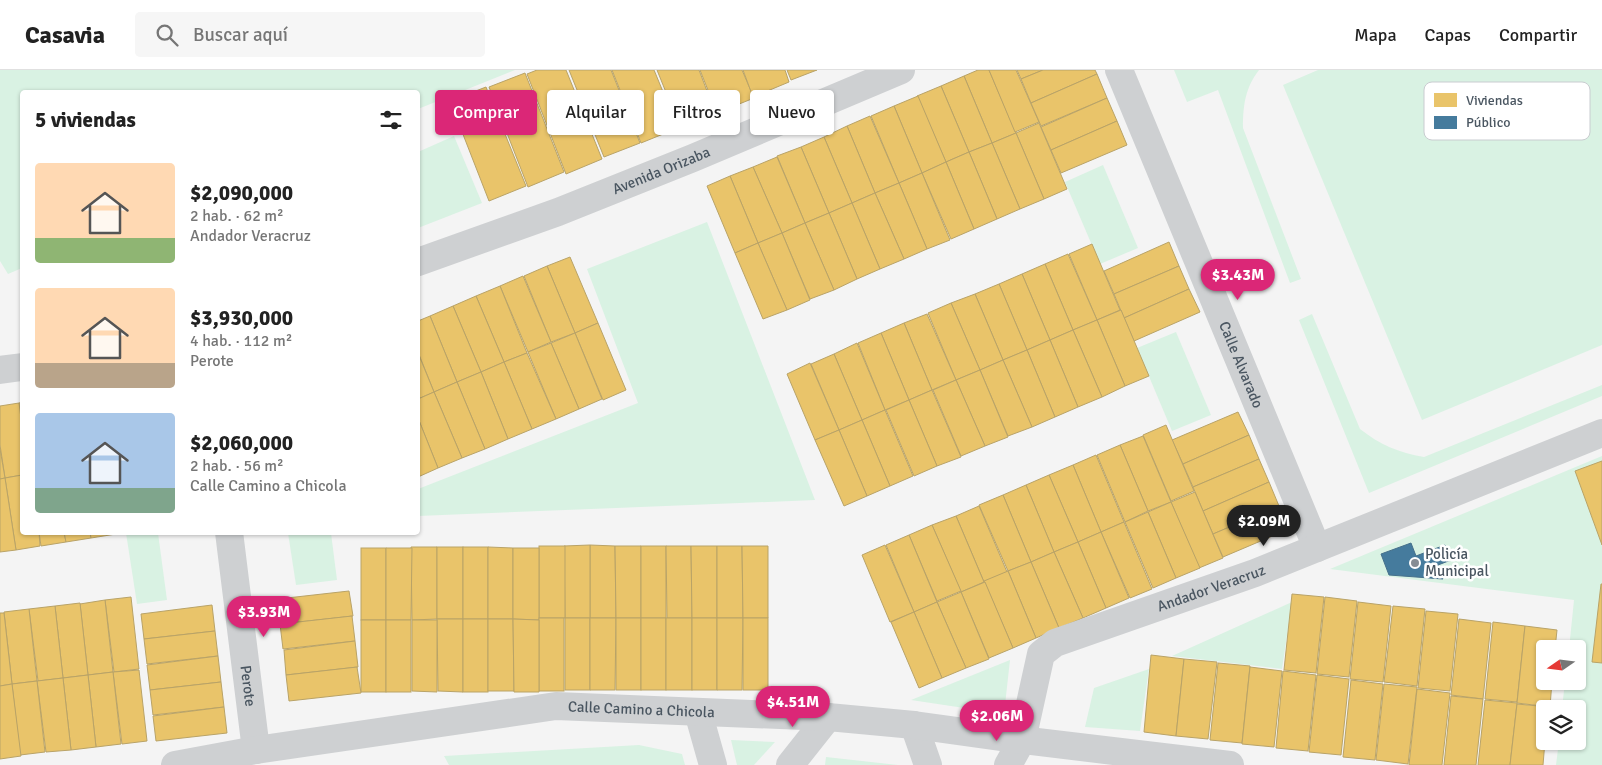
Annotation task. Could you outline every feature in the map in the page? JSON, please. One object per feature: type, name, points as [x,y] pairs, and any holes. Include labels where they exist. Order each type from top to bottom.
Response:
[{"type":"street","name":"Avenida Orizaba","points":[[420,261],[558,212],[694,158],[901,70]]},
{"type":"street","name":"Calle Alvarado","points":[[1119,70],[1317,548]]},
{"type":"street","points":[[0,370],[20,366]]},
{"type":"street","name":"Andador Veracruz","points":[[1008,765],[1022,740],[1041,654],[1055,643],[1255,573],[1602,433]]},
{"type":"street","name":"Perote","points":[[229,535],[256,750]]},
{"type":"street","name":"Calle Camino a Chicola","points":[[175,765],[256,750],[556,706],[828,717],[914,724],[1022,740],[1230,765]]},
{"type":"street","points":[[698,712],[713,765]]},
{"type":"street","points":[[790,765],[828,717]]},
{"type":"street","points":[[914,724],[928,765]]},
{"type":"green space","points":[[0,70],[515,70],[465,90],[435,90],[435,102],[420,108],[420,90],[20,90],[20,269],[8,274],[0,261]]},
{"type":"green space","points":[[1174,70],[1259,70],[1248,90],[1243,128],[1301,279],[1290,283],[1218,90],[1187,102]]},
{"type":"green space","points":[[1318,70],[1602,70],[1602,345],[1422,420],[1283,85]]},
{"type":"green space","points":[[454,136],[482,203],[420,227],[420,151]]},
{"type":"green space","points":[[1103,165],[1138,248],[1100,264],[1065,182]]},
{"type":"green space","points":[[707,222],[815,500],[420,516],[420,488],[638,403],[587,269]]},
{"type":"green space","points":[[1312,314],[1360,429],[1374,439],[1406,453],[1424,457],[1602,385],[1602,396],[1369,493],[1299,320]]},
{"type":"green space","points":[[1176,332],[1211,415],[1172,431],[1137,348]]},
{"type":"green space","points":[[1602,456],[1602,765],[1556,765],[1558,750],[1586,750],[1586,700],[1563,700],[1564,690],[1586,690],[1586,640],[1570,640],[1574,600],[1330,569]]},
{"type":"green space","points":[[126,535],[158,535],[167,600],[137,604]]},
{"type":"green space","points":[[288,535],[331,535],[337,580],[296,585]]},
{"type":"green space","points":[[1292,602],[1282,669],[1172,656]]},
{"type":"green space","points":[[1010,660],[1004,714],[911,700]]},
{"type":"green space","points":[[1149,669],[1140,731],[1085,727],[1094,688]]},
{"type":"green space","points":[[731,740],[775,742],[754,765],[737,765]]},
{"type":"green space","points":[[639,745],[682,754],[685,765],[449,765],[444,756]]},
{"type":"green space","points":[[826,757],[898,765],[825,765]]},
{"type":"building: Viviendas","points":[[537,70],[566,70],[574,90],[547,90],[547,125],[537,100],[537,90],[533,90],[527,74]]},
{"type":"building: Viviendas","points":[[569,70],[611,70],[619,90],[577,90]]},
{"type":"building: Viviendas","points":[[612,70],[654,70],[662,90],[654,90],[654,135],[661,135],[641,143],[638,135],[644,135],[644,90],[620,90]]},
{"type":"building: Viviendas","points":[[657,70],[699,70],[707,90],[665,90]]},
{"type":"building: Viviendas","points":[[700,70],[742,70],[751,90],[750,100],[740,104],[740,90],[708,90]]},
{"type":"building: Viviendas","points":[[743,70],[785,70],[789,82],[770,90],[750,90]]},
{"type":"building: Viviendas","points":[[787,70],[817,70],[791,80]]},
{"type":"building: Viviendas","points":[[978,70],[989,70],[1016,133],[992,143],[964,76]]},
{"type":"building: Viviendas","points":[[989,70],[1016,70],[1039,122],[1015,132]]},
{"type":"building: Viviendas","points":[[1017,70],[1043,70],[1021,79]]},
{"type":"building: Viviendas","points":[[1043,70],[1095,70],[1097,74],[1031,103],[1021,79]]},
{"type":"building: Viviendas","points":[[525,73],[532,90],[490,90],[489,87]]},
{"type":"building: Viviendas","points":[[1097,74],[1107,98],[1041,126],[1031,103]]},
{"type":"building: Viviendas","points":[[964,76],[992,143],[969,152],[941,86]]},
{"type":"building: Viviendas","points":[[941,86],[969,152],[946,162],[917,96]]},
{"type":"building: Viviendas","points":[[918,96],[946,162],[922,173],[894,106]]},
{"type":"building: Viviendas","points":[[1107,98],[1117,121],[1051,150],[1041,127]]},
{"type":"building: Viviendas","points":[[537,103],[547,129],[547,135],[549,135],[564,172],[528,187],[508,135],[537,135]]},
{"type":"building: Viviendas","points":[[894,106],[922,173],[899,183],[871,116]]},
{"type":"building: Viviendas","points":[[870,116],[899,183],[875,193],[847,126]]},
{"type":"building: Viviendas","points":[[1117,121],[1127,145],[1061,173],[1051,150]]},
{"type":"building: Viviendas","points":[[1039,123],[1067,189],[1044,199],[1016,133]]},
{"type":"building: Viviendas","points":[[847,126],[875,193],[852,203],[824,137],[834,135],[834,132]]},
{"type":"building: Viviendas","points":[[1016,133],[1044,199],[1020,209],[992,143]]},
{"type":"building: Viviendas","points":[[463,135],[505,135],[526,186],[489,201]]},
{"type":"building: Viviendas","points":[[551,135],[592,135],[602,159],[566,174]]},
{"type":"building: Viviendas","points":[[595,135],[637,135],[640,143],[604,157]]},
{"type":"building: Viviendas","points":[[824,137],[852,203],[829,213],[801,147]]},
{"type":"building: Viviendas","points":[[992,143],[1020,209],[997,219],[969,152]]},
{"type":"building: Viviendas","points":[[801,147],[829,213],[805,223],[777,156]]},
{"type":"building: Viviendas","points":[[969,152],[997,219],[974,229],[946,162]]},
{"type":"building: Viviendas","points":[[777,157],[805,223],[782,233],[753,167]]},
{"type":"building: Viviendas","points":[[946,162],[974,229],[951,239],[922,173]]},
{"type":"building: Viviendas","points":[[753,167],[782,233],[758,243],[730,176]]},
{"type":"building: Viviendas","points":[[922,173],[950,240],[927,249],[899,183]]},
{"type":"building: Viviendas","points":[[730,176],[758,243],[735,253],[707,186]]},
{"type":"building: Viviendas","points":[[899,183],[927,249],[904,259],[875,193]]},
{"type":"building: Viviendas","points":[[875,193],[904,259],[880,269],[852,203]]},
{"type":"building: Viviendas","points":[[852,203],[880,269],[857,279],[829,213]]},
{"type":"building: Viviendas","points":[[829,213],[857,279],[834,290],[805,223]]},
{"type":"building: Viviendas","points":[[805,223],[834,290],[810,299],[782,233]]},
{"type":"building: Viviendas","points":[[782,233],[810,300],[787,310],[758,243]]},
{"type":"building: Viviendas","points":[[1169,242],[1179,266],[1114,294],[1104,271]]},
{"type":"building: Viviendas","points":[[758,243],[787,310],[763,319],[735,253]]},
{"type":"building: Viviendas","points":[[1092,244],[1120,310],[1097,320],[1069,254]]},
{"type":"building: Viviendas","points":[[1068,254],[1097,320],[1073,330],[1045,264]]},
{"type":"building: Viviendas","points":[[570,257],[598,323],[575,333],[547,266]]},
{"type":"building: Viviendas","points":[[1045,264],[1073,330],[1050,340],[1022,274]]},
{"type":"building: Viviendas","points":[[547,266],[575,333],[551,342],[524,276]]},
{"type":"building: Viviendas","points":[[1179,266],[1189,289],[1124,318],[1114,294]]},
{"type":"building: Viviendas","points":[[1022,274],[1050,340],[1027,350],[999,284]]},
{"type":"building: Viviendas","points":[[523,276],[551,342],[528,352],[500,286]]},
{"type":"building: Viviendas","points":[[999,284],[1027,350],[1003,360],[975,294]]},
{"type":"building: Viviendas","points":[[500,286],[527,353],[504,362],[476,296]]},
{"type":"building: Viviendas","points":[[1189,289],[1200,312],[1134,341],[1124,318]]},
{"type":"building: Viviendas","points":[[975,294],[1003,360],[980,370],[951,303]]},
{"type":"building: Viviendas","points":[[476,296],[504,362],[481,372],[453,306]]},
{"type":"building: Viviendas","points":[[951,303],[980,370],[956,380],[928,313]]},
{"type":"building: Viviendas","points":[[453,306],[481,372],[457,382],[430,316]]},
{"type":"building: Viviendas","points":[[1121,310],[1149,376],[1125,386],[1097,320]]},
{"type":"building: Viviendas","points":[[927,314],[956,380],[932,390],[904,323]]},
{"type":"building: Viviendas","points":[[430,316],[457,382],[434,392],[420,357],[420,320]]},
{"type":"building: Viviendas","points":[[1097,320],[1125,386],[1102,397],[1073,330]]},
{"type":"building: Viviendas","points":[[598,323],[626,390],[603,400],[575,333]]},
{"type":"building: Viviendas","points":[[904,323],[932,390],[909,400],[881,333]]},
{"type":"building: Viviendas","points":[[1073,330],[1102,397],[1078,407],[1050,340]]},
{"type":"building: Viviendas","points":[[575,333],[602,399],[579,409],[551,343]]},
{"type":"building: Viviendas","points":[[881,333],[909,400],[885,410],[858,343]]},
{"type":"building: Viviendas","points":[[1050,340],[1078,407],[1055,417],[1027,350]]},
{"type":"building: Viviendas","points":[[551,343],[579,409],[556,419],[528,352]]},
{"type":"building: Viviendas","points":[[857,343],[885,410],[862,420],[834,354]]},
{"type":"building: Viviendas","points":[[1027,350],[1055,417],[1032,427],[1003,360]]},
{"type":"building: Viviendas","points":[[527,353],[556,419],[532,429],[504,362]]},
{"type":"building: Viviendas","points":[[834,354],[862,420],[839,430],[811,364]]},
{"type":"building: Viviendas","points":[[420,358],[434,392],[420,398]]},
{"type":"building: Viviendas","points":[[1003,360],[1032,427],[1008,436],[980,370]]},
{"type":"building: Viviendas","points":[[504,362],[532,429],[508,439],[481,372]]},
{"type":"building: Viviendas","points":[[810,363],[839,430],[815,440],[787,374]]},
{"type":"building: Viviendas","points":[[980,370],[1008,437],[985,446],[956,380]]},
{"type":"building: Viviendas","points":[[481,372],[508,439],[485,449],[457,382]]},
{"type":"building: Viviendas","points":[[956,380],[985,446],[961,456],[933,390]]},
{"type":"building: Viviendas","points":[[457,382],[485,449],[462,458],[434,392]]},
{"type":"building: Viviendas","points":[[932,390],[961,457],[937,466],[909,400]]},
{"type":"building: Viviendas","points":[[434,392],[462,458],[438,468],[420,423],[420,398]]},
{"type":"building: Viviendas","points":[[909,400],[937,466],[914,476],[886,410]]},
{"type":"building: Viviendas","points":[[19,403],[20,475],[5,478],[0,445],[0,406]]},
{"type":"building: Viviendas","points":[[885,410],[913,476],[890,486],[862,420]]},
{"type":"building: Viviendas","points":[[1238,412],[1249,435],[1183,464],[1172,440]]},
{"type":"building: Viviendas","points":[[862,420],[890,486],[867,496],[839,430]]},
{"type":"building: Viviendas","points":[[420,423],[438,468],[420,476]]},
{"type":"building: Viviendas","points":[[1166,425],[1194,491],[1171,501],[1143,435]]},
{"type":"building: Viviendas","points":[[839,430],[867,496],[844,506],[815,440]]},
{"type":"building: Viviendas","points":[[1249,435],[1259,459],[1193,487],[1183,464]]},
{"type":"building: Viviendas","points":[[1143,436],[1171,502],[1148,511],[1120,445]]},
{"type":"building: Viviendas","points":[[1120,445],[1148,511],[1125,522],[1097,455]]},
{"type":"building: Viviendas","points":[[0,449],[5,478],[0,479]]},
{"type":"building: Viviendas","points":[[1096,455],[1124,522],[1101,532],[1073,465]]},
{"type":"building: Viviendas","points":[[1259,459],[1269,482],[1203,511],[1193,487]]},
{"type":"building: Viviendas","points":[[1602,461],[1602,545],[1575,471]]},
{"type":"building: Viviendas","points":[[1073,465],[1101,532],[1078,542],[1049,475]]},
{"type":"building: Viviendas","points":[[20,475],[20,535],[39,535],[40,546],[16,550],[5,478]]},
{"type":"building: Viviendas","points":[[1049,475],[1078,542],[1054,552],[1026,485]]},
{"type":"building: Viviendas","points":[[5,478],[16,550],[0,552],[0,479]]},
{"type":"building: Viviendas","points":[[1269,482],[1279,506],[1213,534],[1203,511]]},
{"type":"building: Viviendas","points":[[1026,485],[1054,552],[1031,562],[1003,495]]},
{"type":"building: Viviendas","points":[[1195,492],[1223,558],[1199,568],[1171,502]]},
{"type":"building: Viviendas","points":[[1003,495],[1031,562],[1008,571],[979,505]]},
{"type":"building: Viviendas","points":[[1171,502],[1200,568],[1176,578],[1148,512]]},
{"type":"building: Viviendas","points":[[979,506],[1007,572],[984,582],[956,516]]},
{"type":"building: Viviendas","points":[[1279,506],[1289,529],[1223,557],[1213,534]]},
{"type":"building: Viviendas","points":[[1148,512],[1176,578],[1153,588],[1125,522]]},
{"type":"building: Viviendas","points":[[956,516],[984,582],[961,592],[932,525]]},
{"type":"building: Viviendas","points":[[1124,522],[1152,589],[1130,598],[1101,532]]},
{"type":"building: Viviendas","points":[[932,525],[961,591],[937,601],[909,535]]},
{"type":"building: Viviendas","points":[[1101,532],[1129,598],[1106,608],[1078,542]]},
{"type":"building: Viviendas","points":[[39,535],[65,535],[66,542],[41,546]]},
{"type":"building: Viviendas","points":[[65,535],[90,535],[91,538],[66,542]]},
{"type":"building: Viviendas","points":[[90,535],[110,535],[91,538]]},
{"type":"building: Viviendas","points":[[909,535],[937,602],[914,612],[886,545]]},
{"type":"building: Viviendas","points":[[1078,542],[1106,608],[1083,618],[1054,552]]},
{"type":"building: Viviendas","points":[[590,545],[615,546],[616,618],[590,618]]},
{"type":"building: Viviendas","points":[[590,545],[590,618],[565,618],[564,546]]},
{"type":"building: Viviendas","points":[[885,545],[914,612],[890,622],[862,555]]},
{"type":"building: Viviendas","points":[[539,546],[565,546],[565,618],[539,618]]},
{"type":"building: Viviendas","points":[[615,546],[641,546],[641,618],[616,618]]},
{"type":"building: Viviendas","points":[[641,546],[666,546],[666,618],[641,618]]},
{"type":"building: Viviendas","points":[[666,546],[691,546],[692,618],[667,618]]},
{"type":"building: Viviendas","points":[[691,546],[717,546],[717,618],[692,618]]},
{"type":"building: Viviendas","points":[[717,546],[742,546],[743,618],[717,618]]},
{"type":"building: Viviendas","points":[[742,546],[768,546],[768,618],[743,618]]},
{"type":"building: Viviendas","points":[[411,547],[437,547],[437,619],[412,620]]},
{"type":"building: Viviendas","points":[[437,547],[463,547],[463,619],[437,619]]},
{"type":"building: Viviendas","points":[[463,547],[488,547],[488,619],[463,619]]},
{"type":"building: Viviendas","points":[[488,547],[513,548],[513,619],[488,619]]},
{"type":"building: Viviendas","points":[[361,548],[386,548],[386,620],[361,620]]},
{"type":"building: Viviendas","points":[[386,548],[412,548],[411,620],[386,620]]},
{"type":"building: Viviendas","points":[[513,548],[539,548],[539,620],[513,619]]},
{"type":"building: Viviendas","points":[[1054,552],[1083,618],[1059,628],[1031,562]]},
{"type":"building: Viviendas","points":[[1031,562],[1059,628],[1036,638],[1008,571]]},
{"type":"building: Viviendas","points":[[1008,571],[1036,638],[1013,648],[984,581]]},
{"type":"building: Viviendas","points":[[985,582],[1013,648],[989,658],[961,592]]},
{"type":"building: Viviendas","points":[[1602,584],[1602,663],[1592,662]]},
{"type":"building: Viviendas","points":[[349,591],[353,616],[281,624],[278,599]]},
{"type":"building: Viviendas","points":[[961,592],[989,659],[966,668],[937,602]]},
{"type":"building: Viviendas","points":[[1292,594],[1324,597],[1316,673],[1284,670]]},
{"type":"building: Viviendas","points":[[131,597],[139,669],[114,672],[105,600]]},
{"type":"building: Viviendas","points":[[1325,597],[1357,601],[1349,677],[1317,674]]},
{"type":"building: Viviendas","points":[[105,600],[113,672],[88,675],[80,604]]},
{"type":"building: Viviendas","points":[[937,602],[966,668],[942,678],[914,612]]},
{"type":"building: Viviendas","points":[[1358,602],[1391,606],[1383,682],[1350,679]]},
{"type":"building: Viviendas","points":[[80,603],[88,675],[63,678],[55,606]]},
{"type":"building: Viviendas","points":[[212,605],[215,631],[144,639],[141,614]]},
{"type":"building: Viviendas","points":[[55,606],[63,678],[38,681],[29,609]]},
{"type":"building: Viviendas","points":[[1393,606],[1425,609],[1417,686],[1384,682]]},
{"type":"building: Viviendas","points":[[29,609],[37,681],[12,684],[4,612]]},
{"type":"building: Viviendas","points":[[1426,611],[1458,614],[1450,691],[1418,688]]},
{"type":"building: Viviendas","points":[[914,612],[942,678],[919,688],[891,622]]},
{"type":"building: Viviendas","points":[[0,613],[4,613],[12,684],[0,686]]},
{"type":"building: Viviendas","points":[[352,616],[355,641],[283,649],[280,624]]},
{"type":"building: Viviendas","points":[[539,618],[564,618],[564,691],[539,691]]},
{"type":"building: Viviendas","points":[[565,618],[590,618],[590,690],[565,690]]},
{"type":"building: Viviendas","points":[[590,618],[616,618],[615,690],[590,690]]},
{"type":"building: Viviendas","points":[[616,618],[641,618],[641,690],[616,690]]},
{"type":"building: Viviendas","points":[[641,618],[666,618],[666,690],[641,690]]},
{"type":"building: Viviendas","points":[[666,618],[692,618],[692,690],[666,690]]},
{"type":"building: Viviendas","points":[[692,618],[717,618],[717,690],[692,690]]},
{"type":"building: Viviendas","points":[[717,618],[743,618],[742,690],[717,690]]},
{"type":"building: Viviendas","points":[[743,618],[768,618],[768,690],[743,690]]},
{"type":"building: Viviendas","points":[[437,619],[463,619],[463,692],[438,691]]},
{"type":"building: Viviendas","points":[[463,619],[488,619],[488,692],[463,692]]},
{"type":"building: Viviendas","points":[[488,619],[513,619],[514,691],[488,691]]},
{"type":"building: Viviendas","points":[[513,619],[539,620],[539,692],[514,692]]},
{"type":"building: Viviendas","points":[[1459,619],[1491,623],[1483,699],[1451,695]]},
{"type":"building: Viviendas","points":[[361,620],[386,620],[386,692],[361,692]]},
{"type":"building: Viviendas","points":[[386,620],[411,620],[411,692],[386,692]]},
{"type":"building: Viviendas","points":[[412,620],[437,620],[437,692],[412,691]]},
{"type":"building: Viviendas","points":[[1493,622],[1525,626],[1517,702],[1485,699]]},
{"type":"building: Viviendas","points":[[1525,626],[1557,630],[1556,640],[1536,640],[1536,690],[1551,690],[1551,700],[1536,700],[1536,705],[1517,703]]},
{"type":"building: Viviendas","points":[[215,631],[218,656],[147,664],[144,639]]},
{"type":"building: Viviendas","points":[[355,641],[358,667],[286,675],[284,650]]},
{"type":"building: Viviendas","points":[[1151,655],[1184,659],[1176,736],[1144,732]]},
{"type":"building: Viviendas","points":[[218,656],[221,682],[150,690],[147,665]]},
{"type":"building: Viviendas","points":[[1184,659],[1217,662],[1208,739],[1176,736]]},
{"type":"building: Viviendas","points":[[1218,663],[1250,666],[1242,743],[1210,740]]},
{"type":"building: Viviendas","points":[[357,667],[361,693],[289,701],[286,675]]},
{"type":"building: Viviendas","points":[[1250,667],[1282,671],[1274,747],[1242,744]]},
{"type":"building: Viviendas","points":[[139,670],[147,741],[122,744],[113,672]]},
{"type":"building: Viviendas","points":[[1283,671],[1316,675],[1308,751],[1276,748]]},
{"type":"building: Viviendas","points":[[113,672],[121,744],[96,747],[88,675]]},
{"type":"building: Viviendas","points":[[88,675],[96,747],[71,750],[63,678]]},
{"type":"building: Viviendas","points":[[1317,675],[1349,679],[1341,755],[1309,752]]},
{"type":"building: Viviendas","points":[[63,678],[71,750],[46,752],[37,681]]},
{"type":"building: Viviendas","points":[[1351,680],[1383,684],[1375,760],[1343,757]]},
{"type":"building: Viviendas","points":[[37,681],[45,752],[20,755],[12,684]]},
{"type":"building: Viviendas","points":[[221,682],[224,707],[153,715],[150,690]]},
{"type":"building: Viviendas","points":[[12,684],[21,756],[0,759],[0,686]]},
{"type":"building: Viviendas","points":[[1384,684],[1417,687],[1408,764],[1376,760]]},
{"type":"building: Viviendas","points":[[1417,689],[1450,693],[1442,765],[1409,765]]},
{"type":"building: Viviendas","points":[[1451,696],[1483,699],[1476,765],[1444,765]]},
{"type":"building: Viviendas","points":[[1485,700],[1517,703],[1510,765],[1478,765]]},
{"type":"building: Viviendas","points":[[1517,704],[1536,706],[1536,750],[1544,750],[1543,765],[1510,765]]},
{"type":"building: Viviendas","points":[[224,707],[227,733],[156,741],[153,716]]},
{"type":"building: Público","name":"Policía Municipal","points":[[1411,543],[1416,556],[1445,545],[1451,560],[1438,565],[1443,579],[1389,575],[1381,554]]},
{"type":"place","name":"Policía Municipal","points":[[1415,563]]}]
